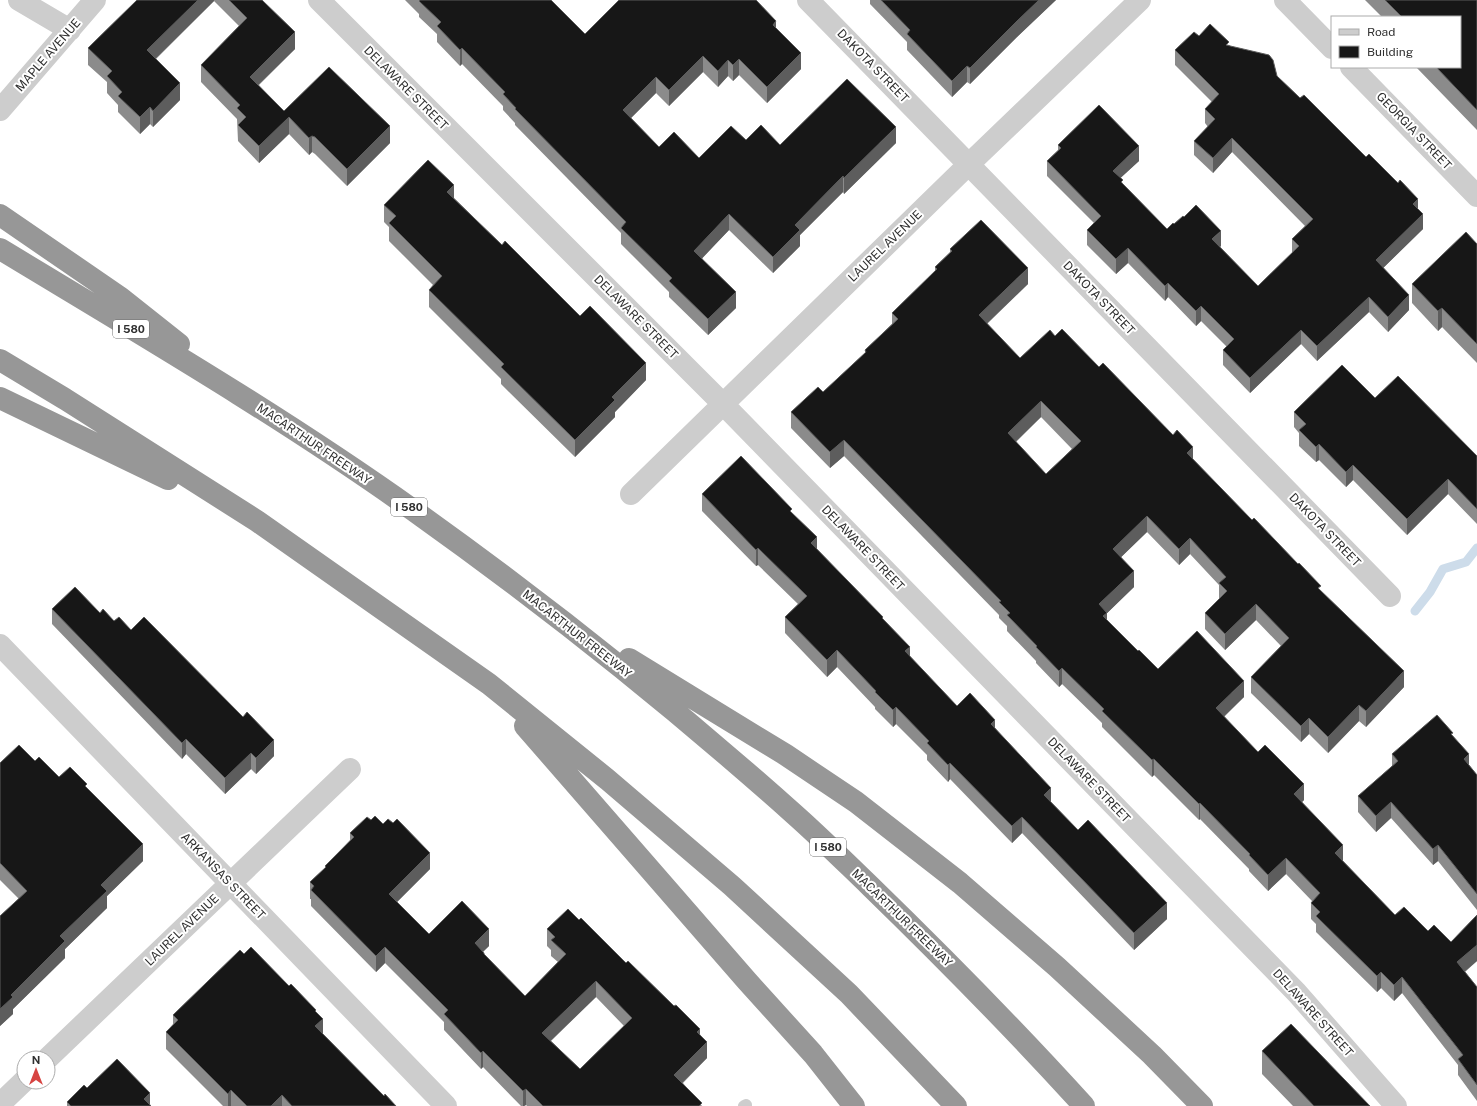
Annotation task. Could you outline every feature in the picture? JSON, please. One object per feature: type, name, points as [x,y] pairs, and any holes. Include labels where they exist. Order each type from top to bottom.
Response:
[{"type":"highway","points":[[3,216],[121,298],[262,409]]},
{"type":"highway","name":"MACARTHUR FREEWAY","points":[[0,249],[262,409],[412,509],[550,612],[676,712],[796,815],[920,935],[1043,1061],[1084,1106]]},
{"type":"highway","points":[[0,360],[65,399],[257,521],[489,684],[608,780],[732,886],[849,994],[956,1106]]},
{"type":"highway","points":[[0,398],[257,521]]},
{"type":"highway","points":[[550,612],[786,755],[856,802],[960,883],[1051,962],[1152,1055],[1202,1106]]},
{"type":"highway","points":[[489,684],[747,982],[813,1054],[854,1106]]},
{"type":"street","points":[[19,0],[70,30]]},
{"type":"street","name":"MAPLE AVENUE","points":[[0,110],[95,0]]},
{"type":"street","name":"DELAWARE STREET","points":[[318,0],[723,404],[1212,907],[1298,993],[1396,1106]]},
{"type":"street","name":"DAKOTA STREET","points":[[808,0],[1390,596]]},
{"type":"street","name":"LAUREL AVENUE","points":[[631,494],[968,165],[1140,0]]},
{"type":"street","points":[[1285,0],[1331,47]]},
{"type":"street","name":"GEORGIA STREET","points":[[1352,68],[1477,196]]},
{"type":"street","name":"ARKANSAS STREET","points":[[0,645],[446,1106]]},
{"type":"street","name":"LAUREL AVENUE","points":[[56,1050],[350,769]]},
{"type":"street","points":[[0,1104],[16,1089]]},
{"type":"building","points":[[137,0],[198,0],[147,50],[180,83],[153,111],[150,107],[140,117],[118,96],[122,92],[107,76],[112,71],[88,48]]},
{"type":"building","points":[[229,0],[262,0],[295,32],[250,77],[284,111],[329,67],[390,126],[347,169],[315,137],[312,136],[309,138],[289,117],[259,146],[238,125],[246,117],[237,108],[240,105],[201,65],[247,18]]},
{"type":"building","points":[[551,0],[585,34],[619,0],[756,0],[776,21],[773,25],[801,53],[767,87],[739,59],[733,65],[728,60],[718,71],[703,56],[669,90],[656,77],[623,110],[659,147],[674,132],[699,158],[731,126],[746,140],[761,125],[780,145],[847,79],[896,127],[844,178],[843,176],[795,225],[800,230],[773,257],[729,214],[694,251],[736,292],[708,319],[669,281],[672,278],[621,228],[626,222],[515,109],[516,108],[503,94],[505,92],[462,48],[460,50],[437,26],[441,22],[419,1]]},
{"type":"building","points":[[881,0],[1039,0],[970,68],[967,66],[952,81],[907,34],[910,30]]},
{"type":"building","points":[[1385,0],[1477,0],[1477,110],[1437,68],[1461,68],[1461,16],[1401,16]]},
{"type":"building","points":[[1210,24],[1229,42],[1226,45],[1269,55],[1273,60],[1277,76],[1300,98],[1304,95],[1366,157],[1369,154],[1398,183],[1400,180],[1418,199],[1413,204],[1423,214],[1376,260],[1409,295],[1388,317],[1369,297],[1317,346],[1301,330],[1250,378],[1223,350],[1234,339],[1201,306],[1196,311],[1168,283],[1165,286],[1128,248],[1116,259],[1087,230],[1101,216],[1047,161],[1061,148],[1058,145],[1099,105],[1139,146],[1113,171],[1123,180],[1121,182],[1167,229],[1173,223],[1174,224],[1183,216],[1184,217],[1196,205],[1221,231],[1212,239],[1258,286],[1299,246],[1292,239],[1313,219],[1232,138],[1213,158],[1194,141],[1215,119],[1205,109],[1219,94],[1175,50],[1194,32],[1199,36]]},
{"type":"building","points":[[428,160],[454,185],[447,192],[502,245],[505,241],[580,316],[590,306],[646,363],[612,397],[615,400],[575,440],[501,367],[504,364],[429,290],[442,276],[389,223],[396,216],[384,205]]},
{"type":"building","points":[[981,220],[1028,268],[979,315],[1020,358],[1050,330],[1055,336],[1062,329],[1099,367],[1103,363],[1173,435],[1177,430],[1193,447],[1187,453],[1252,520],[1254,518],[1298,564],[1299,563],[1321,586],[1318,588],[1404,671],[1366,711],[1359,705],[1328,737],[1309,718],[1301,726],[1251,677],[1289,638],[1256,604],[1225,634],[1205,613],[1227,591],[1219,583],[1226,577],[1190,538],[1179,549],[1147,516],[1113,549],[1134,571],[1099,604],[1107,613],[1103,616],[1158,669],[1197,631],[1244,681],[1216,708],[1258,752],[1265,745],[1304,784],[1294,794],[1343,845],[1335,853],[1395,915],[1404,907],[1428,931],[1434,925],[1451,942],[1477,915],[1477,945],[1457,962],[1477,987],[1477,1085],[1458,1059],[1463,1055],[1402,977],[1394,985],[1381,972],[1377,976],[1316,916],[1320,912],[1311,903],[1320,893],[1286,858],[1268,875],[1249,855],[1250,854],[1200,803],[1199,804],[1154,759],[1152,760],[1102,711],[1104,709],[1062,668],[1059,671],[1007,615],[1010,613],[999,602],[1001,601],[844,440],[830,452],[791,412],[818,387],[823,392],[866,352],[865,350],[898,319],[892,313],[937,269],[935,267],[952,251],[950,249]],"holes":[[[1041,401],[1081,441],[1046,474],[1008,433]]]},
{"type":"building","points":[[1466,232],[1477,244],[1477,344],[1442,308],[1438,311],[1412,284]]},
{"type":"building","points":[[1342,365],[1375,398],[1398,376],[1477,456],[1477,509],[1448,479],[1407,519],[1353,465],[1346,472],[1319,444],[1316,447],[1299,430],[1306,424],[1294,412]]},
{"type":"building","points":[[741,456],[792,509],[790,511],[817,537],[811,543],[910,647],[905,651],[957,706],[970,693],[995,720],[991,724],[1051,788],[1044,795],[1078,830],[1088,820],[1167,903],[1134,933],[1022,817],[1012,826],[950,763],[948,765],[927,743],[929,741],[896,707],[893,710],[875,692],[876,691],[837,650],[827,660],[785,617],[807,596],[758,548],[756,550],[702,494]]},
{"type":"building","points":[[75,587],[100,613],[103,609],[114,621],[119,617],[131,630],[144,617],[243,717],[247,712],[274,740],[256,758],[251,753],[225,778],[186,739],[182,743],[52,609]]},
{"type":"building","points":[[1437,715],[1453,733],[1451,734],[1469,754],[1464,759],[1477,775],[1477,894],[1438,845],[1433,849],[1391,802],[1376,816],[1358,796],[1398,761],[1392,754]]},
{"type":"building","points":[[19,745],[35,761],[39,757],[59,777],[70,767],[87,784],[85,786],[143,844],[101,885],[107,891],[60,936],[65,941],[11,995],[13,997],[0,1009],[0,916],[27,891],[0,863],[0,763]]},
{"type":"building","points":[[375,816],[383,824],[388,819],[393,823],[397,819],[430,853],[389,894],[429,934],[462,901],[489,929],[475,943],[525,996],[566,954],[551,940],[555,937],[547,929],[568,909],[579,920],[581,918],[626,963],[628,961],[700,1029],[697,1032],[707,1042],[674,1075],[702,1103],[699,1106],[543,1106],[526,1089],[523,1091],[483,1051],[481,1053],[444,1014],[448,1010],[385,947],[376,956],[311,890],[314,886],[310,882],[354,837],[350,833],[367,817],[371,820]],"holes":[[[596,981],[632,1018],[580,1069],[542,1033]]]},
{"type":"building","points":[[251,947],[289,986],[291,984],[316,1010],[315,1011],[323,1019],[315,1026],[384,1096],[385,1094],[396,1106],[292,1106],[282,1095],[271,1106],[247,1106],[231,1090],[228,1094],[166,1032],[178,1020],[173,1015],[240,950],[244,954]]},
{"type":"building","points":[[1291,1024],[1370,1106],[1314,1106],[1262,1051]]},
{"type":"building","points":[[117,1059],[150,1093],[144,1099],[151,1106],[71,1106],[67,1102],[84,1085],[87,1088]]},
{"type":"waterway","points":[[1415,611],[1430,592],[1443,569],[1466,562],[1477,548]]}]
